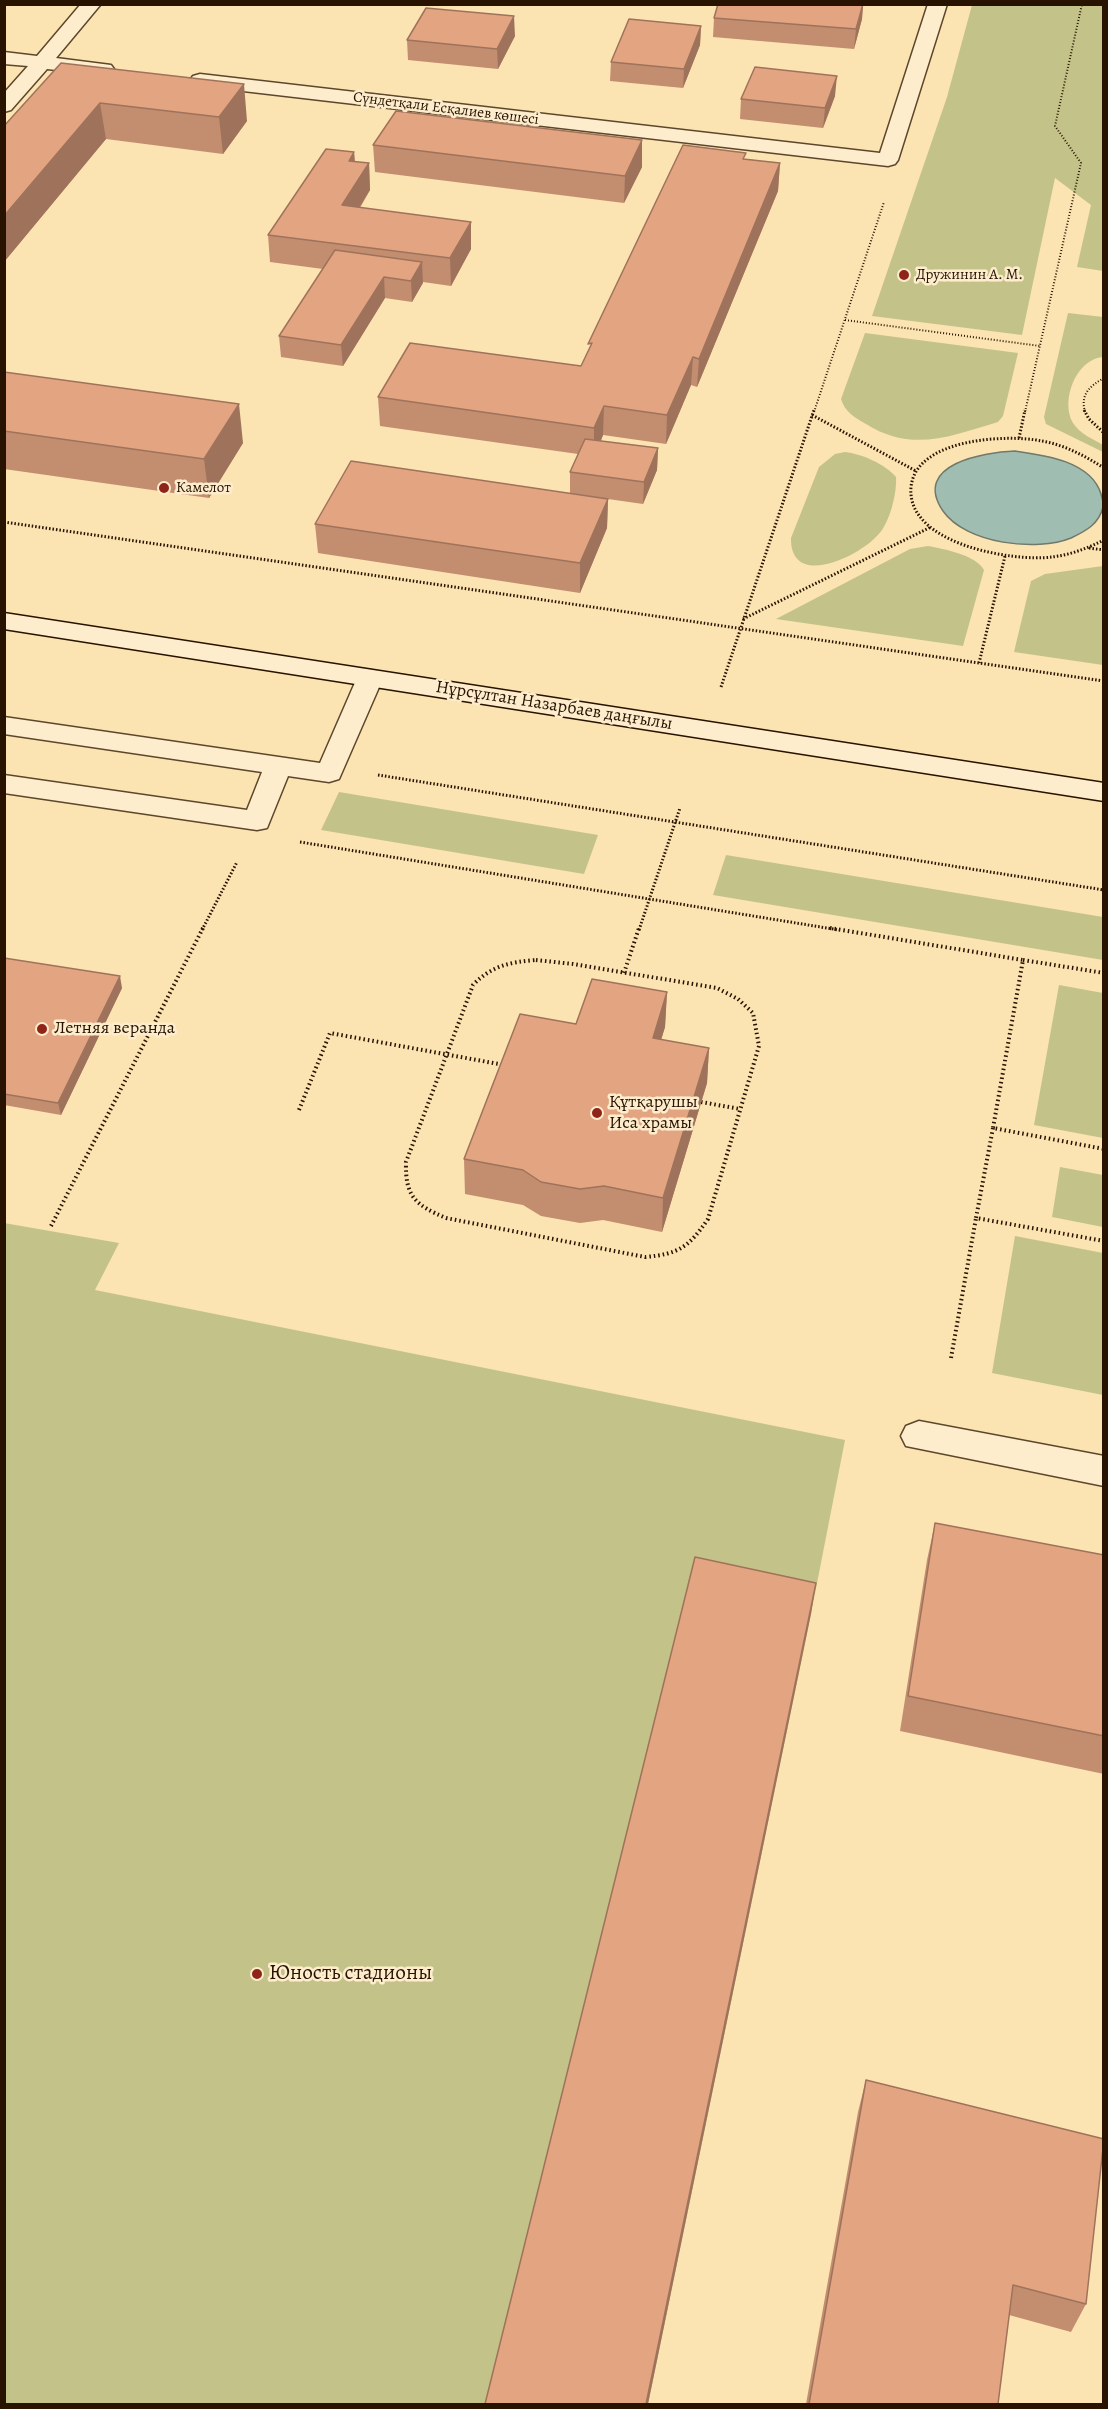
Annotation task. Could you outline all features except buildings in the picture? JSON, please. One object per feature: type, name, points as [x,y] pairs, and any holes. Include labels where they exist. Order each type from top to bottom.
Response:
[{"type":"street","points":[[4,106],[92,4]]},
{"type":"street","points":[[888,160],[938,4]]},
{"type":"street","points":[[4,58],[126,72]]},
{"type":"street","name":"Сүндетқали Есқалиев көшесі","points":[[186,79],[888,160]]},
{"type":"street","name":"Нұрсұлтан Назарбаев даңғылы","points":[[4,621],[1104,792]]},
{"type":"street","points":[[4,725],[329,773],[370,678]]},
{"type":"street","points":[[4,784],[257,821],[278,765]]},
{"type":"street","points":[[919,1436],[1104,1471]]},
{"type":"path","points":[[1019,438],[1082,163],[1055,126],[1082,4]]},
{"type":"path","points":[[720,690],[889,187],[888,160]]},
{"type":"path","points":[[844,320],[1040,346]]},
{"type":"path","points":[[1104,378],[1086,391],[1082,401],[1084,412],[1091,423],[1104,433]]},
{"type":"path","points":[[812,415],[916,471]]},
{"type":"path","points":[[1104,468],[1079,453],[1060,446],[1019,438],[992,438],[967,442],[937,454],[916,471],[910,490],[915,509],[931,527],[951,540],[976,550],[1005,556],[1050,557],[1088,548],[1104,540]]},
{"type":"path","points":[[4,522],[1104,681]]},
{"type":"path","points":[[744,619],[931,527]]},
{"type":"path","points":[[1088,548],[1104,550]]},
{"type":"path","points":[[979,663],[1005,556]]},
{"type":"path","points":[[331,767],[1104,890]]},
{"type":"path","points":[[624,973],[680,808]]},
{"type":"path","points":[[293,841],[1104,973]]},
{"type":"path","points":[[51,1226],[240,856]]},
{"type":"path","points":[[529,959],[624,973],[717,988],[738,999],[753,1012],[759,1046],[708,1220],[686,1248],[670,1256],[645,1257],[446,1218],[423,1209],[411,1197],[405,1180],[406,1162],[473,985],[487,972],[507,963],[529,959]]},
{"type":"path","points":[[951,1358],[1023,960]]},
{"type":"path","points":[[299,1110],[330,1033],[513,1067]]},
{"type":"path","points":[[701,1102],[740,1109]]},
{"type":"path","points":[[993,1128],[1104,1149]]},
{"type":"path","points":[[976,1218],[1104,1241]]},
{"type":"green space","points":[[972,5],[1103,5],[1103,271],[1077,267],[1091,205],[1055,178],[1022,335],[872,316],[947,97]]},
{"type":"green space","points":[[1068,313],[1103,317],[1103,357],[1085,365],[1078,373],[1073,382],[1068,404],[1073,423],[1083,433],[1103,445],[1103,452],[1046,424],[1044,417]]},
{"type":"green space","points":[[865,333],[1018,353],[1003,416],[998,422],[964,432],[916,440],[883,433],[862,421],[848,411],[841,399]]},
{"type":"green space","points":[[845,452],[873,460],[896,477],[891,511],[882,530],[861,549],[830,563],[815,566],[803,563],[794,554],[791,538],[819,467],[835,454]]},
{"type":"green space","points":[[928,546],[951,551],[974,560],[984,570],[963,646],[776,619],[910,549]]},
{"type":"green space","points":[[1103,566],[1103,665],[1014,652],[1031,581],[1045,574]]},
{"type":"green space","points":[[339,792],[598,835],[584,874],[321,830]]},
{"type":"green space","points":[[726,855],[1103,917],[1103,960],[713,895]]},
{"type":"green space","points":[[1059,985],[1103,993],[1103,1138],[1034,1125]]},
{"type":"green space","points":[[1060,1167],[1103,1175],[1103,1227],[1052,1217]]},
{"type":"green space","points":[[4,1223],[119,1243],[95,1290],[845,1440],[648,2404],[5,2404]]},
{"type":"green space","points":[[1015,1236],[1103,1253],[1103,1395],[992,1373]]},
{"type":"shaded area","points":[[1015,451],[1065,462],[1087,474],[1096,483],[1103,502],[1101,513],[1095,522],[1087,530],[1071,538],[1057,542],[1022,544],[985,538],[968,531],[943,511],[936,495],[937,482],[944,472],[971,458]]},
{"type":"place","name":"Дружинин А. М.","points":[[904,275]]},
{"type":"place","name":"Камелот","points":[[164,488]]},
{"type":"place","name":"Летняя веранда","points":[[42,1029]]},
{"type":"place","name":"Құтқарушы Иса храмы","points":[[597,1113]]},
{"type":"place","name":"Юность стадионы","points":[[257,1974]]}]
